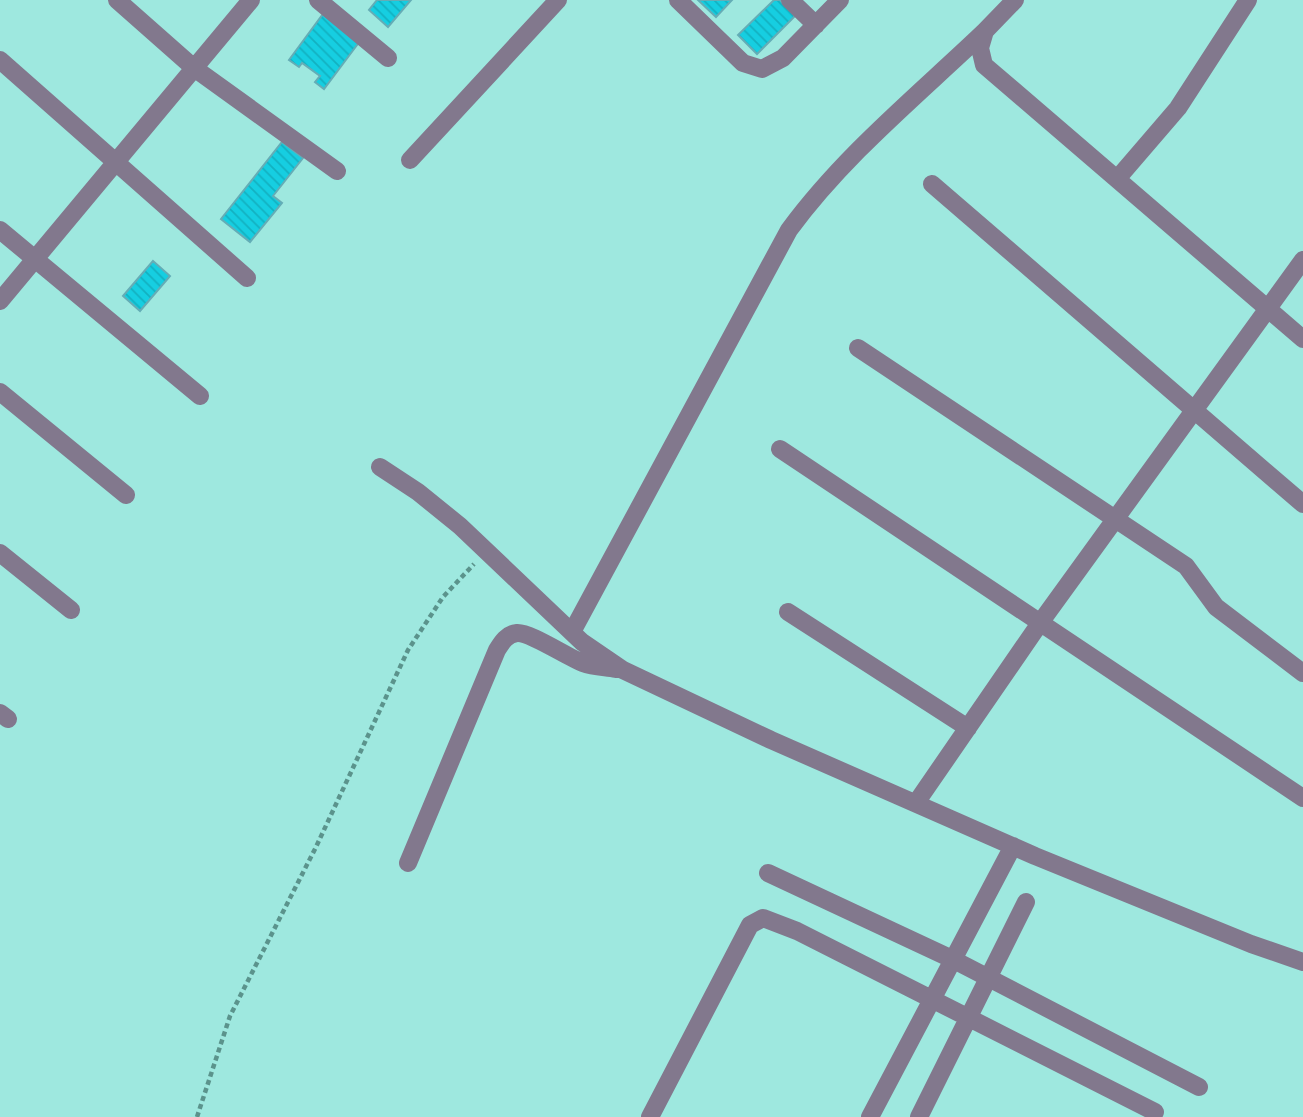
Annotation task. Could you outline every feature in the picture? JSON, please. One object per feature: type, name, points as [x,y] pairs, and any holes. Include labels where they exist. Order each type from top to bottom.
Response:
[{"type":"street","points":[[117,0],[194,68],[337,172]]},
{"type":"street","points":[[0,301],[251,0]]},
{"type":"street","points":[[318,0],[388,58]]},
{"type":"street","points":[[410,160],[558,0]]},
{"type":"street","points":[[678,0],[743,63],[762,69],[783,58],[840,0]]},
{"type":"street","points":[[790,0],[816,24]]},
{"type":"street","points":[[572,632],[789,230],[809,203],[861,148],[985,31],[1014,0]]},
{"type":"street","points":[[1117,179],[1178,108],[1248,0]]},
{"type":"street","points":[[985,31],[980,48],[984,65],[1303,340]]},
{"type":"street","points":[[0,60],[247,278]]},
{"type":"street","points":[[932,184],[1303,505]]},
{"type":"street","points":[[0,230],[200,396]]},
{"type":"street","points":[[916,803],[1040,623],[1303,260]]},
{"type":"street","points":[[858,348],[1186,566],[1216,607],[1303,673]]},
{"type":"street","points":[[0,391],[126,495]]},
{"type":"street","points":[[780,449],[1303,798]]},
{"type":"street","points":[[380,467],[418,492],[488,552],[582,642],[623,670],[771,740],[1013,846],[1251,944],[1303,961]]},
{"type":"street","points":[[0,553],[71,610]]},
{"type":"street","points":[[788,612],[968,728]]},
{"type":"street","points":[[408,863],[497,650],[505,638],[514,633],[525,634],[586,664],[623,670]]},
{"type":"street","points":[[870,1117],[1013,846]]},
{"type":"street","points":[[768,873],[989,978],[1199,1087]]},
{"type":"street","points":[[919,1117],[1027,902]]},
{"type":"street","points":[[650,1117],[750,925],[763,918],[797,931],[1155,1112]]},
{"type":"path","points":[[197,1117],[230,1016],[316,847],[408,650],[443,597],[488,552]]},
{"type":"building","points":[[377,0],[411,0],[388,27],[369,10]]},
{"type":"building","points":[[698,0],[732,0],[716,17]]},
{"type":"building","points":[[774,0],[780,0],[795,16],[757,54],[738,35]]},
{"type":"building","points":[[323,14],[360,41],[324,89],[315,82],[320,76],[302,63],[299,67],[289,60]]},
{"type":"building","points":[[282,142],[303,158],[273,196],[282,203],[250,242],[221,219]]},
{"type":"building","points":[[153,261],[170,276],[140,311],[123,296]]}]
